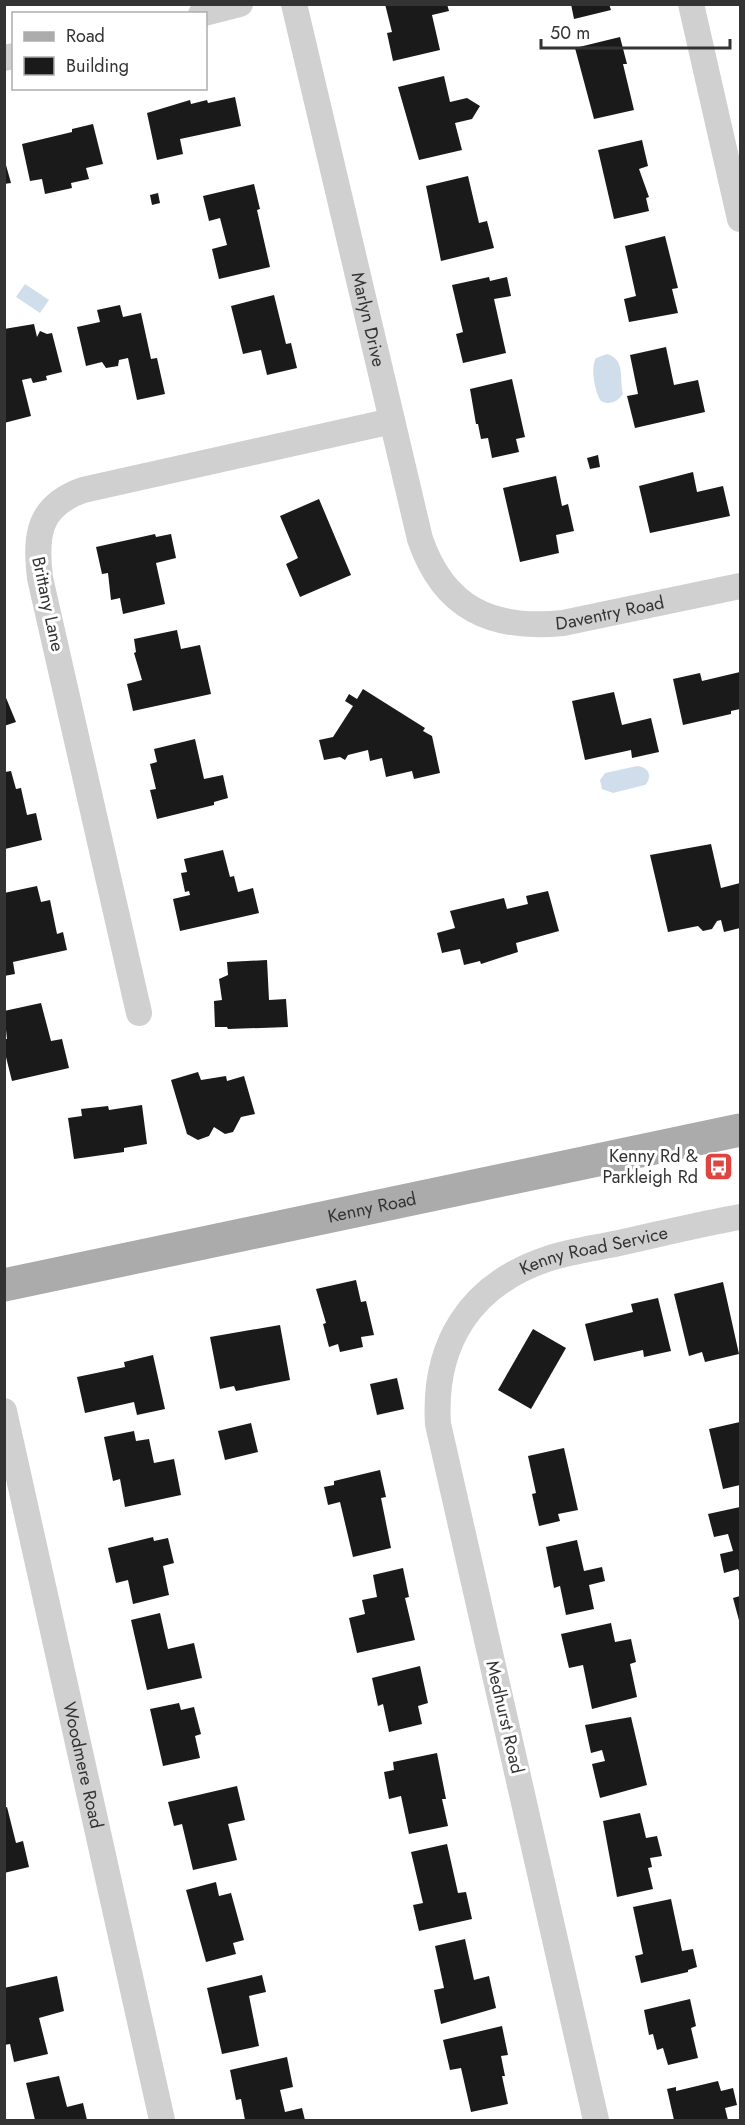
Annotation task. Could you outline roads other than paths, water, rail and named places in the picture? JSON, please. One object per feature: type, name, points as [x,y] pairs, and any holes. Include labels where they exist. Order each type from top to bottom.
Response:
[{"type":"main road","name":"Kenny Road","points":[[4,1285],[741,1130]]},
{"type":"street","points":[[207,12],[240,4]]},
{"type":"street","name":"Marlyn Drive","points":[[294,4],[427,562],[440,584],[459,600],[480,613]]},
{"type":"street","points":[[691,4],[741,219]]},
{"type":"street","name":"Brittany Lane","points":[[139,1013],[40,578],[36,546],[46,515],[63,497],[83,490],[392,421]]},
{"type":"street","name":"Daventry Road","points":[[480,613],[506,623],[535,626],[563,623],[741,586]]},
{"type":"street","name":"Kenny Road Service","points":[[464,1317],[501,1281],[547,1259],[741,1217]]},
{"type":"street","name":"Medhurst Road","points":[[464,1317],[440,1368],[436,1395],[438,1424],[596,2121]]},
{"type":"street","name":"Woodmere Road","points":[[4,1411],[162,2121]]},
{"type":"water","points":[[25,284],[49,300],[40,313],[16,297]]},
{"type":"water","points":[[607,354],[617,361],[621,370],[623,394],[611,403],[601,401],[593,373],[596,358]]},
{"type":"water","points":[[637,766],[647,770],[649,779],[645,785],[613,793],[602,789],[600,780],[605,773]]},
{"type":"place","name":"Kenny Rd & Parkleigh Rd","points":[[719,1166]]}]
